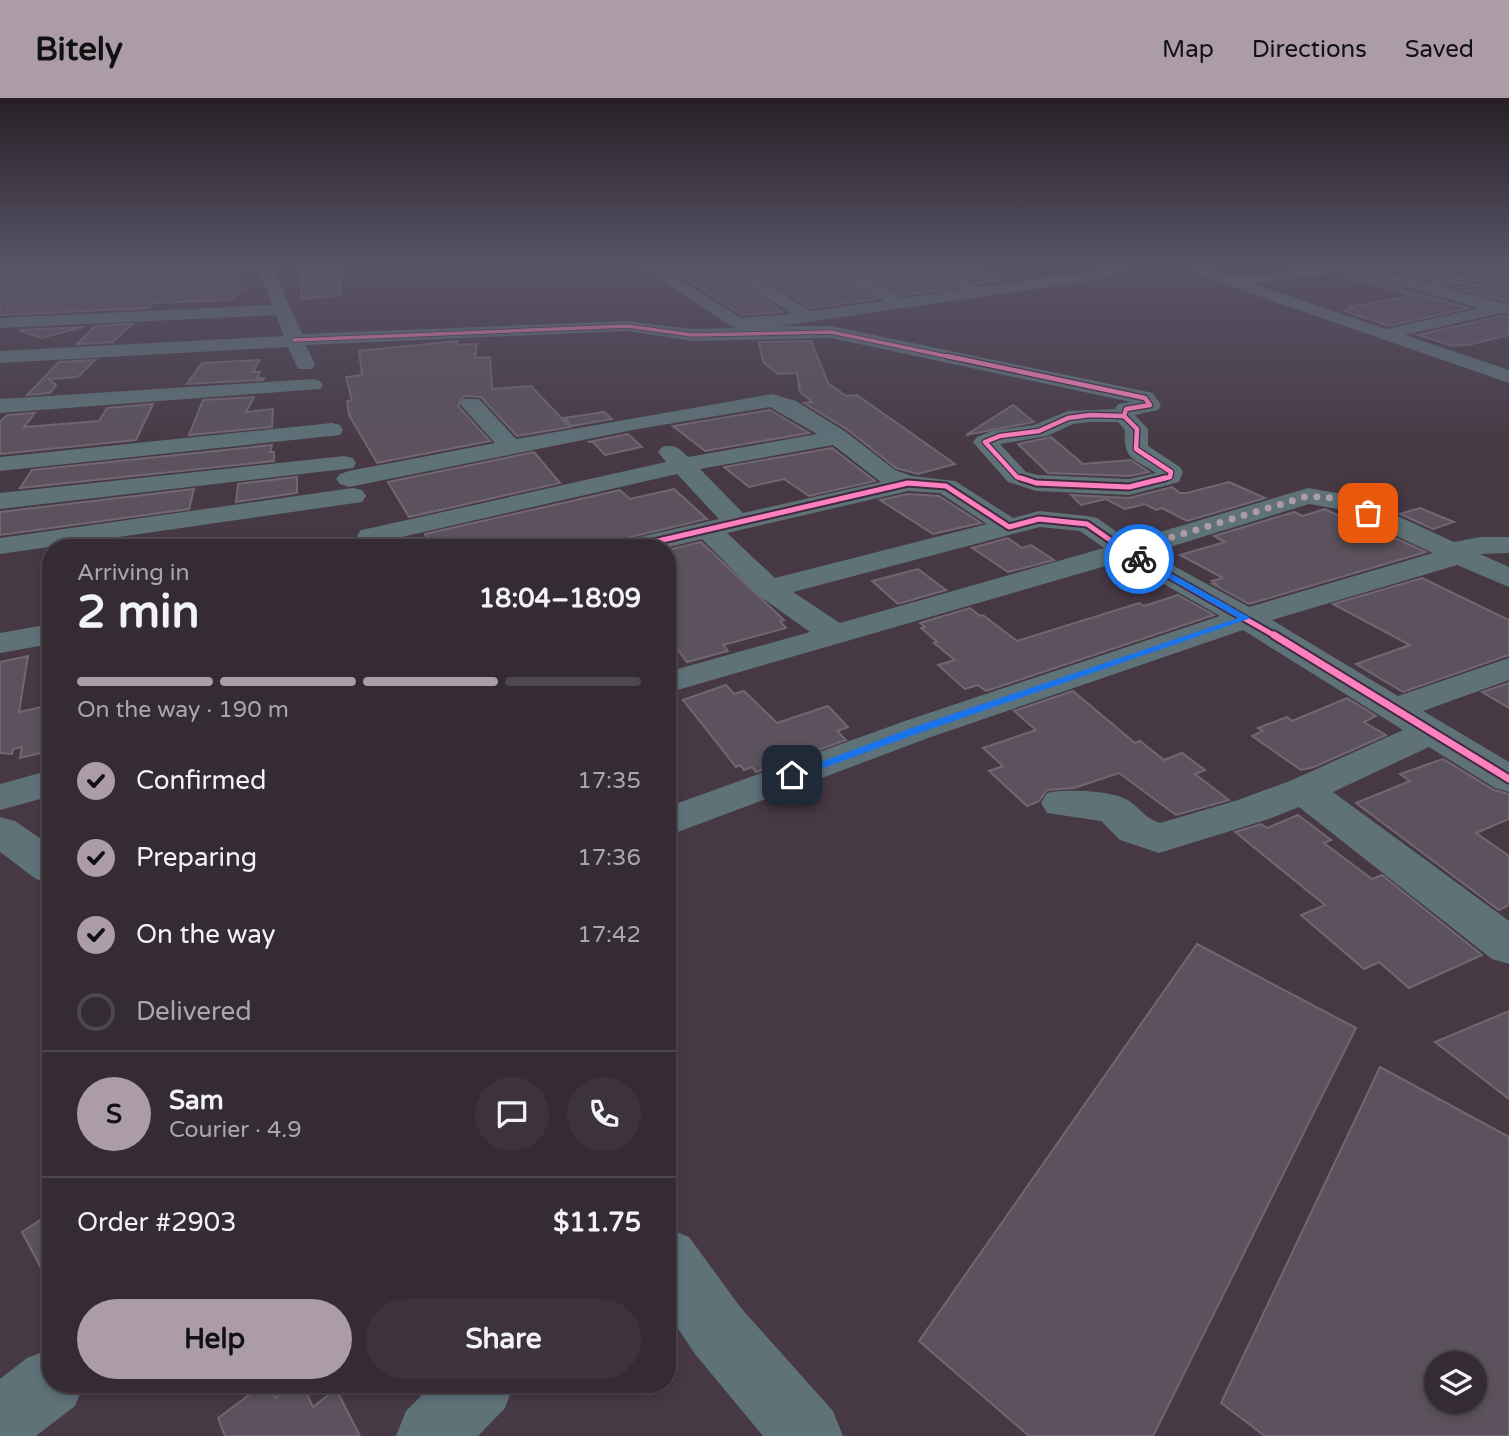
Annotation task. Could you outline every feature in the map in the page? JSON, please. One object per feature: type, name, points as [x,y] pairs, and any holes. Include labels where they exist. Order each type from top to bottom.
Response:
[{"type":"street","points":[[289,325],[332,430],[371,539]]},
{"type":"street","points":[[1362,325],[1509,377]]},
{"type":"street","points":[[1387,334],[1428,325]]},
{"type":"street","points":[[0,357],[295,340],[627,326],[692,335],[831,332],[1145,398],[1150,402],[1147,407],[1126,409],[1124,416]]},
{"type":"street","points":[[1474,365],[1509,356]]},
{"type":"street","points":[[0,405],[313,385]]},
{"type":"street","points":[[96,539],[123,537],[349,479],[638,422],[772,400],[788,406],[838,437],[886,475],[908,483],[946,486],[1009,527]]},
{"type":"street","points":[[471,404],[512,448]]},
{"type":"street","points":[[1090,415],[1124,416],[1138,429],[1136,449],[1163,464],[1171,472],[1170,477],[1129,487],[1036,483],[1017,477],[985,442],[1000,436],[1039,431],[1068,418],[1090,415]]},
{"type":"street","points":[[638,422],[684,465],[736,521]]},
{"type":"street","points":[[0,464],[332,430]]},
{"type":"street","points":[[384,539],[684,465],[838,437]]},
{"type":"street","points":[[0,501],[349,479]]},
{"type":"street","points":[[663,539],[908,483]]},
{"type":"street","points":[[676,677],[836,635],[1308,496],[1345,502],[1509,578]]},
{"type":"street","points":[[769,589],[1039,519],[1087,524],[1126,551],[1246,618],[1509,779]]},
{"type":"street","points":[[706,528],[769,589],[836,635]]},
{"type":"street","points":[[0,546],[42,543]]},
{"type":"street","points":[[1458,555],[1459,550],[1480,545],[1509,545]]},
{"type":"street","points":[[676,819],[918,729],[1246,618],[1458,555]]},
{"type":"street","points":[[0,643],[42,636]]},
{"type":"street","points":[[1397,709],[1509,668]]},
{"type":"street","points":[[1061,803],[1113,809],[1135,830],[1159,838],[1252,810],[1304,790],[1432,731]]},
{"type":"street","points":[[0,797],[42,785]]},
{"type":"street","points":[[1304,790],[1509,946]]},
{"type":"street","points":[[0,831],[42,861]]},
{"type":"street","points":[[676,1272],[718,1331],[808,1436]]},
{"type":"street","points":[[0,1421],[42,1389]]},
{"type":"street","points":[[431,1436],[472,1393]]},
{"type":"building","points":[[130,325],[113,342],[77,344],[95,326]]},
{"type":"building","points":[[1460,325],[1509,325],[1509,335],[1453,346],[1418,335]]},
{"type":"building","points":[[84,327],[41,338],[19,330]]},
{"type":"building","points":[[458,341],[457,345],[477,344],[475,358],[490,357],[492,389],[531,386],[570,427],[517,436],[481,397],[463,396],[458,406],[490,441],[377,463],[349,415],[347,401],[352,400],[346,377],[362,375],[359,351]]},
{"type":"building","points":[[811,341],[828,383],[846,396],[857,395],[955,464],[918,474],[896,468],[848,430],[804,403],[812,402],[800,392],[797,373],[778,374],[763,362],[759,342]]},
{"type":"building","points":[[95,360],[78,377],[49,379],[56,385],[50,393],[27,395],[59,362]]},
{"type":"building","points":[[260,360],[253,372],[260,372],[257,378],[264,378],[263,380],[187,384],[202,363]]},
{"type":"building","points":[[254,397],[246,412],[273,409],[272,427],[189,435],[203,400]]},
{"type":"building","points":[[153,404],[136,440],[0,454],[0,422],[7,415],[35,413],[24,427],[99,421],[107,408]]},
{"type":"building","points":[[1013,405],[1034,422],[966,435]]},
{"type":"building","points":[[770,410],[809,433],[705,451],[673,426]]},
{"type":"building","points":[[604,412],[612,419],[572,426],[564,418]]},
{"type":"building","points":[[628,434],[642,447],[605,455],[593,442],[588,442]]},
{"type":"building","points":[[1051,437],[1083,464],[1131,460],[1149,472],[1129,476],[1048,473],[1018,444]]},
{"type":"building","points":[[272,445],[270,452],[274,452],[274,461],[20,488],[32,470]]},
{"type":"building","points":[[832,448],[875,481],[809,496],[784,479],[749,487],[724,467]]},
{"type":"building","points":[[534,452],[560,483],[409,517],[388,482]]},
{"type":"building","points":[[297,477],[297,493],[236,502],[238,484]]},
{"type":"building","points":[[1229,482],[1265,498],[1187,521],[1162,508],[1156,510],[1145,504],[1125,509],[1106,499],[1081,505],[1071,495],[1129,498],[1172,487],[1180,493],[1187,493]]},
{"type":"building","points":[[194,489],[189,509],[0,535],[0,512]]},
{"type":"building","points":[[674,489],[707,519],[622,539],[428,539],[425,534],[620,490],[630,499]]},
{"type":"building","points":[[908,494],[939,496],[981,523],[933,534],[880,500]]},
{"type":"building","points":[[1420,508],[1454,522],[1433,529],[1400,514]]},
{"type":"building","points":[[1325,509],[1426,552],[1249,604],[1213,584],[1216,584],[1212,581],[1223,578],[1180,555],[1225,542],[1214,536],[1294,512],[1303,516]]},
{"type":"building","points":[[1008,538],[1022,548],[1031,545],[1054,560],[1008,572],[972,548]]},
{"type":"building","points":[[701,542],[784,620],[780,621],[786,628],[723,645],[728,651],[687,662],[676,647],[676,548]]},
{"type":"building","points":[[918,569],[946,590],[898,604],[872,581]]},
{"type":"building","points":[[1422,578],[1509,620],[1509,655],[1403,692],[1356,664],[1410,645],[1333,604]]},
{"type":"building","points":[[1178,595],[1214,615],[986,691],[978,685],[965,689],[938,665],[955,660],[934,643],[937,642],[921,628],[925,627],[920,623],[970,608],[1017,641],[1139,603],[1144,606]]},
{"type":"building","points":[[28,656],[19,712],[42,707],[42,753],[20,758],[22,747],[13,749],[12,754],[0,753],[0,662]]},
{"type":"building","points":[[1509,683],[1509,708],[1482,692]]},
{"type":"building","points":[[726,685],[734,694],[744,691],[777,723],[828,706],[848,727],[837,731],[846,740],[756,772],[752,767],[744,770],[740,765],[736,767],[683,700]]},
{"type":"building","points":[[1073,691],[1135,743],[1140,741],[1164,760],[1182,753],[1205,770],[1195,774],[1229,800],[1176,815],[1119,773],[1074,788],[1047,790],[1039,801],[1027,806],[989,771],[1003,766],[983,748],[1036,730],[1014,711]]},
{"type":"building","points":[[1347,698],[1376,716],[1364,722],[1386,735],[1314,767],[1301,770],[1252,736],[1263,731],[1258,728],[1287,717],[1292,721]]},
{"type":"building","points":[[1443,759],[1494,790],[1509,794],[1509,819],[1476,833],[1509,856],[1509,905],[1499,910],[1356,803],[1410,781],[1400,774]]},
{"type":"building","points":[[1298,815],[1331,840],[1324,843],[1372,879],[1382,875],[1482,955],[1409,988],[1379,962],[1364,969],[1301,915],[1325,905],[1235,832],[1261,824],[1267,828]]},
{"type":"building","points":[[1197,944],[1356,1028],[1153,1436],[1029,1436],[919,1341]]},
{"type":"building","points":[[1509,1011],[1509,1099],[1435,1042]]},
{"type":"building","points":[[1380,1067],[1509,1137],[1509,1436],[1265,1436],[1221,1403]]},
{"type":"building","points":[[42,1219],[42,1270],[22,1232]]},
{"type":"building","points":[[252,1393],[273,1393],[275,1398],[282,1393],[306,1393],[313,1407],[331,1393],[338,1393],[360,1436],[225,1436],[218,1418]]},
{"type":"cycle path","points":[[294,340],[627,326],[692,335],[831,332],[1145,398],[1150,405],[1126,409],[1124,416],[1137,429],[1136,449],[1171,472],[1170,477],[1129,487],[1036,483],[1017,477],[985,442],[1000,436],[1039,431],[1068,418],[1090,415],[1124,416]]},
{"type":"cycle path","points":[[667,539],[908,483],[946,486],[1009,527],[1039,519],[1087,524],[1126,551],[1246,618],[1509,779]]},
{"type":"way so far","points":[[1139,559],[1126,551],[1297,498],[1332,498],[1368,513]]},
{"type":"route","points":[[792,775],[918,729],[1246,618],[1139,559]]}]
